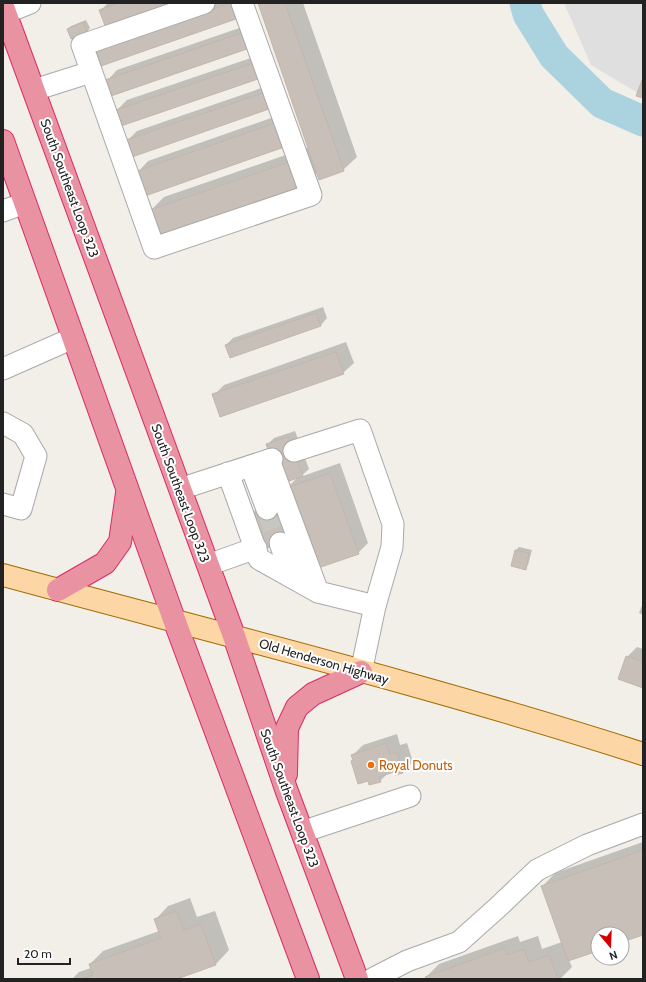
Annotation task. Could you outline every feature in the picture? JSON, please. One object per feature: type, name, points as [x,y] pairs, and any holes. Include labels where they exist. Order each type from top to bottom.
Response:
[{"type":"highway","name":"South Southeast Loop 323","points":[[4,10],[234,636],[286,789],[357,979]]},
{"type":"highway","points":[[3,141],[175,622],[308,979]]},
{"type":"highway","points":[[58,590],[105,563],[120,542],[128,490]]},
{"type":"highway","points":[[286,789],[287,728],[296,708],[314,694],[361,672]]},
{"type":"main road","name":"Old Henderson Highway","points":[[3,575],[175,622],[234,636],[560,727],[643,754]]},
{"type":"lane","points":[[4,10],[30,3]]},
{"type":"lane","points":[[204,3],[82,45],[154,248],[311,195],[242,3]]},
{"type":"lane","points":[[34,90],[91,72]]},
{"type":"lane","points":[[3,211],[25,203]]},
{"type":"lane","points":[[3,369],[73,338]]},
{"type":"lane","points":[[3,424],[23,434],[36,456],[22,509],[3,504]]},
{"type":"lane","points":[[294,451],[360,430],[393,524],[392,546],[375,606],[361,672]]},
{"type":"lane","points":[[180,489],[264,461]]},
{"type":"lane","points":[[264,461],[318,592]]},
{"type":"lane","points":[[264,461],[267,509]]},
{"type":"lane","points":[[228,473],[259,559],[318,592],[375,606]]},
{"type":"lane","points":[[3,490],[26,497]]},
{"type":"lane","points":[[280,543],[292,577]]},
{"type":"lane","points":[[208,565],[256,548]]},
{"type":"lane","points":[[302,832],[410,796]]},
{"type":"lane","points":[[372,979],[407,961],[459,942],[536,870],[587,845],[643,824]]},
{"type":"shaded area","points":[[564,3],[643,3],[643,96],[591,65]]},
{"type":"building","points":[[119,3],[175,3],[106,28],[99,10]]},
{"type":"building","points":[[231,3],[236,19],[101,66],[96,50]]},
{"type":"building","points":[[258,3],[285,3],[344,171],[319,180]]},
{"type":"building","points":[[83,22],[87,32],[71,39],[67,29]]},
{"type":"building","points":[[241,33],[247,49],[111,96],[105,80]]},
{"type":"building","points":[[253,63],[258,79],[121,126],[116,110]]},
{"type":"building","points":[[643,80],[643,98],[636,96]]},
{"type":"building","points":[[263,93],[269,109],[132,157],[126,140]]},
{"type":"building","points":[[281,121],[290,145],[145,196],[137,171]]},
{"type":"building","points":[[295,160],[304,187],[159,237],[150,210]]},
{"type":"building","points":[[316,313],[321,326],[230,358],[225,345]]},
{"type":"building","points":[[336,352],[344,374],[220,417],[212,394]]},
{"type":"building","points":[[288,437],[303,476],[281,484],[266,444]]},
{"type":"building","points":[[330,473],[359,554],[315,569],[286,488]]},
{"type":"building","points":[[283,504],[295,538],[261,550],[249,515]]},
{"type":"building","points":[[515,550],[529,553],[526,570],[511,566]]},
{"type":"building","points":[[626,656],[643,662],[643,688],[618,679]]},
{"type":"building","points":[[386,743],[390,755],[397,752],[403,773],[395,775],[394,772],[379,777],[381,782],[369,785],[368,781],[358,784],[351,761],[353,760],[351,755]]},
{"type":"building","points":[[643,850],[643,935],[630,939],[630,926],[590,926],[590,954],[568,961],[541,886]]},
{"type":"building","points":[[176,911],[184,930],[201,924],[216,965],[177,979],[82,979],[93,975],[89,964],[161,938],[154,919]]},
{"type":"building","points":[[505,948],[507,955],[524,949],[529,962],[549,955],[558,979],[426,979],[425,977]]},
{"type":"waterway","points":[[525,3],[528,14],[554,56],[602,103],[643,121]]},
{"type":"tunnel","points":[[267,509],[280,543]]},
{"type":"place","name":"Royal Donuts","points":[[371,765]]}]
